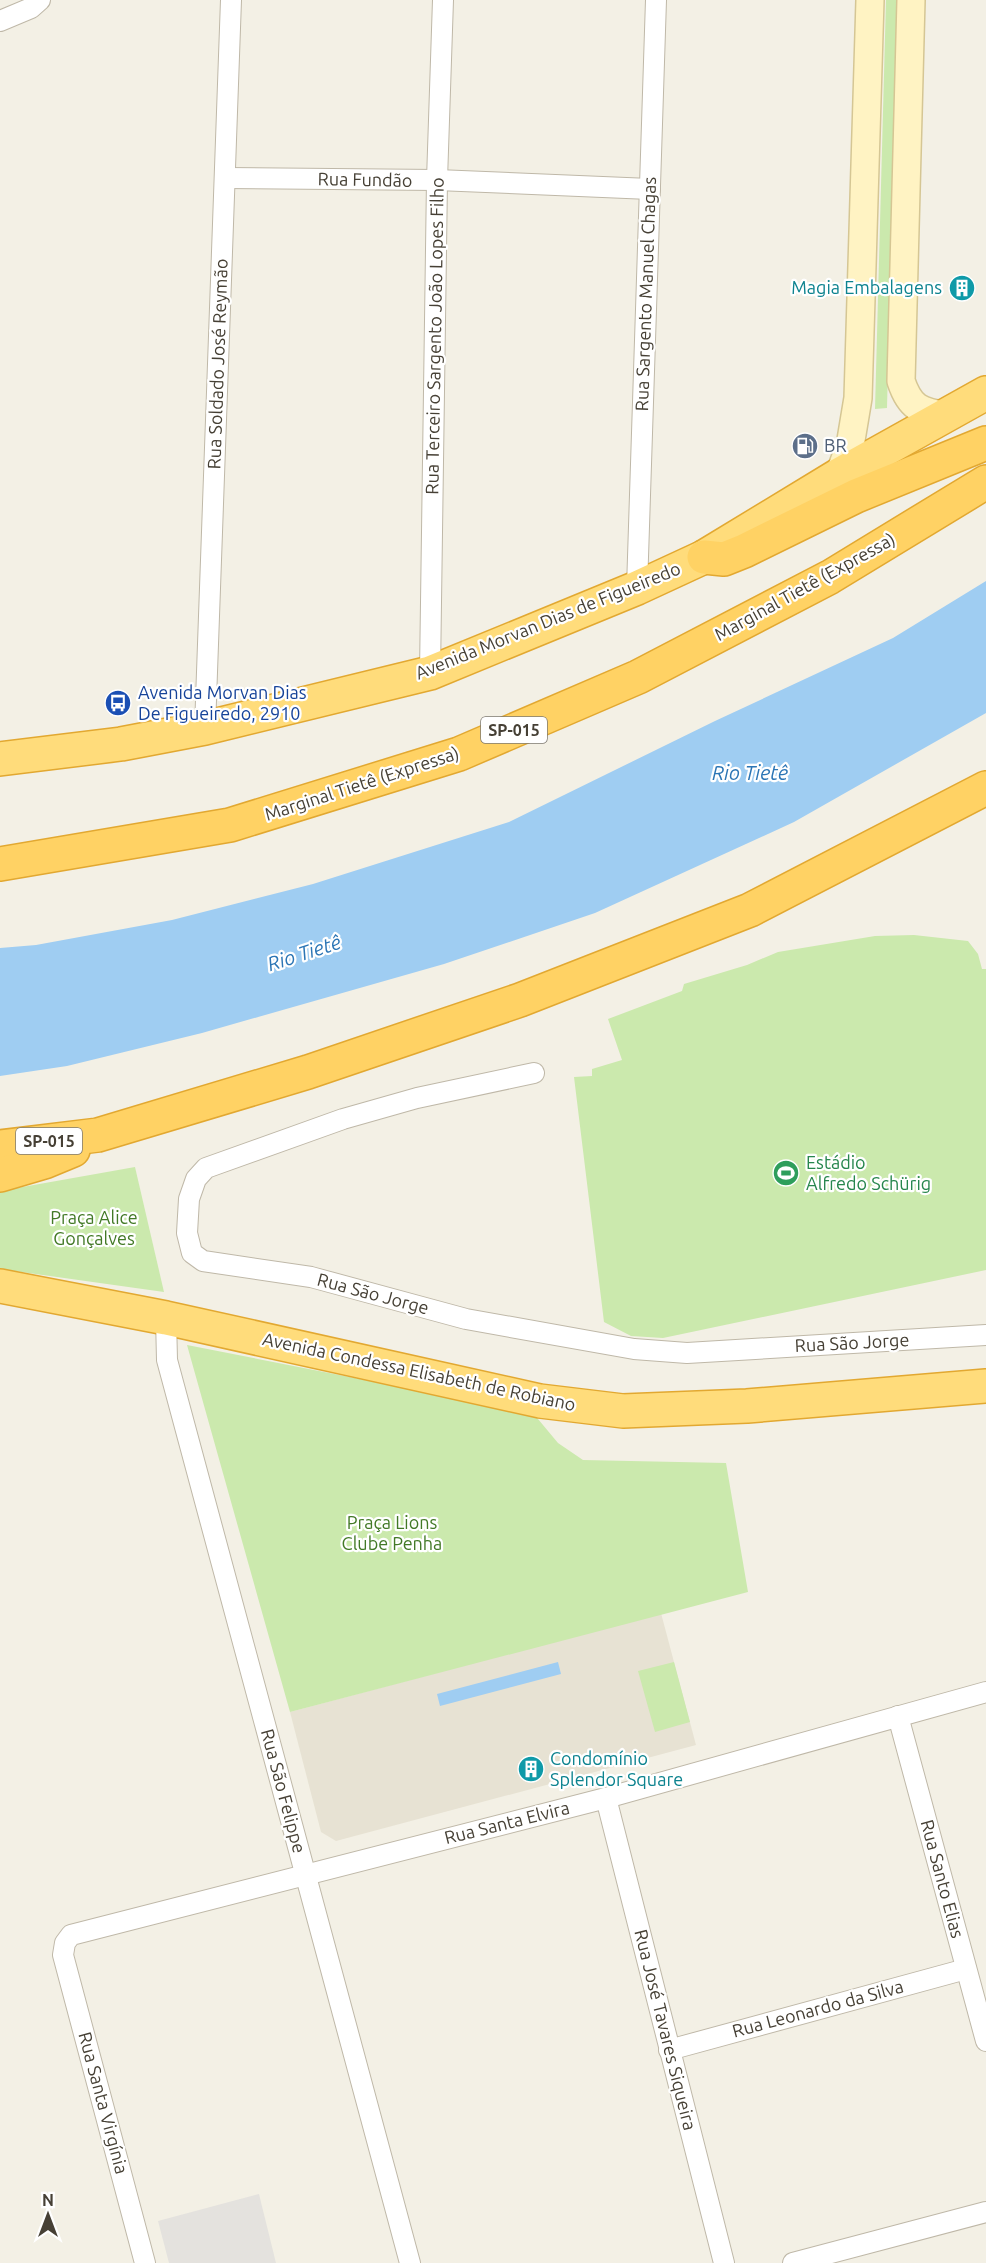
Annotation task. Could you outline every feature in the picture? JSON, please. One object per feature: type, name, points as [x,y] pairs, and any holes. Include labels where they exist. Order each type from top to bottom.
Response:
[{"type":"highway","name":"Avenida Morvan Dias de Figueiredo","points":[[0,759],[121,744],[206,728],[430,673],[637,588],[704,557],[839,475],[986,393]]},
{"type":"highway","points":[[704,557],[724,559],[744,552],[856,496],[986,443]]},
{"type":"highway","name":"Marginal Tietê (Expressa)","points":[[0,864],[230,825],[459,754],[639,677],[830,577],[986,482]]},
{"type":"highway","name":"SP-015","points":[[0,1147],[98,1135],[308,1072],[520,1000],[750,910],[986,788]]},
{"type":"highway","points":[[0,1174],[44,1162],[98,1135]]},
{"type":"highway","name":"Avenida Condessa Elisabeth de Robiano","points":[[0,1286],[166,1318],[540,1401],[623,1411],[747,1407],[986,1386]]},
{"type":"main road","points":[[839,475],[850,446],[858,398],[870,0]]},
{"type":"main road","points":[[911,0],[901,381],[914,406],[929,413],[946,416]]},
{"type":"street","points":[[0,21],[31,8],[40,0]]},
{"type":"street","name":"Rua Soldado José Reymão","points":[[206,728],[231,0]]},
{"type":"street","name":"Rua Terceiro Sargento João Lopes Filho","points":[[430,673],[437,180],[443,0]]},
{"type":"street","name":"Rua Sargento Manuel Chagas","points":[[637,588],[656,0]]},
{"type":"street","name":"Rua Fundão","points":[[225,178],[437,180],[650,189]]},
{"type":"street","name":"Rua São Jorge","points":[[534,1072],[417,1098],[343,1119],[206,1168],[196,1179],[189,1199],[187,1233],[192,1253],[202,1261],[311,1277],[466,1319],[634,1349],[687,1353],[986,1335]]},
{"type":"street","name":"Rua São Felippe","points":[[166,1318],[167,1360],[410,2263]]},
{"type":"street","name":"Rua Santa Elvira","points":[[64,1943],[76,1933],[606,1798],[986,1692]]},
{"type":"street","name":"Rua Santo Elias","points":[[898,1716],[966,1969],[980,1991],[986,2042]]},
{"type":"street","name":"Rua José Tavares Siqueira","points":[[606,1798],[724,2263]]},
{"type":"street","name":"Rua Santa Virgínia","points":[[64,1943],[63,1955],[145,2263]]},
{"type":"street","name":"Rua Leonardo da Silva","points":[[669,2050],[966,1969]]},
{"type":"street","points":[[793,2263],[986,2212]]},
{"type":"shaded area","points":[[661,1613],[696,1745],[336,1841],[321,1832],[290,1712]]},
{"type":"shaded area","points":[[259,2194],[276,2263],[169,2263],[158,2221]]},
{"type":"green space","points":[[886,0],[897,0],[887,408],[875,409]]},
{"type":"green space","name":"Estádio Alfredo Schürig","points":[[914,935],[968,941],[978,954],[982,969],[986,969],[986,1270],[663,1338],[631,1336],[604,1322],[574,1077],[592,1076],[592,1069],[622,1060],[608,1019],[682,991],[684,984],[747,965],[778,952],[875,936]]},
{"type":"green space","name":"Praça Alice Gonçalves","points":[[135,1167],[164,1292],[0,1269],[0,1191]]},
{"type":"green space","name":"Praça Lions Clube Penha","points":[[187,1345],[533,1413],[558,1443],[583,1460],[726,1463],[748,1592],[290,1712]]},
{"type":"green space","points":[[674,1662],[690,1722],[655,1732],[638,1671]]},
{"type":"water","name":"Rio Tietê","points":[[986,581],[986,713],[794,822],[595,913],[444,964],[202,1033],[67,1066],[0,1076],[0,948],[36,945],[172,920],[313,884],[509,822],[715,721],[893,638]]},
{"type":"water","points":[[558,1662],[561,1674],[440,1706],[437,1694]]},
{"type":"place","name":"Magia Embalagens","points":[[962,288]]},
{"type":"place","name":"BR","points":[[805,446]]},
{"type":"place","name":"Avenida Morvan Dias De Figueiredo, 2910","points":[[118,703]]},
{"type":"place","name":"Estádio Alfredo Schürig","points":[[786,1173]]},
{"type":"place","name":"Condomínio Splendor Square","points":[[531,1769]]}]
